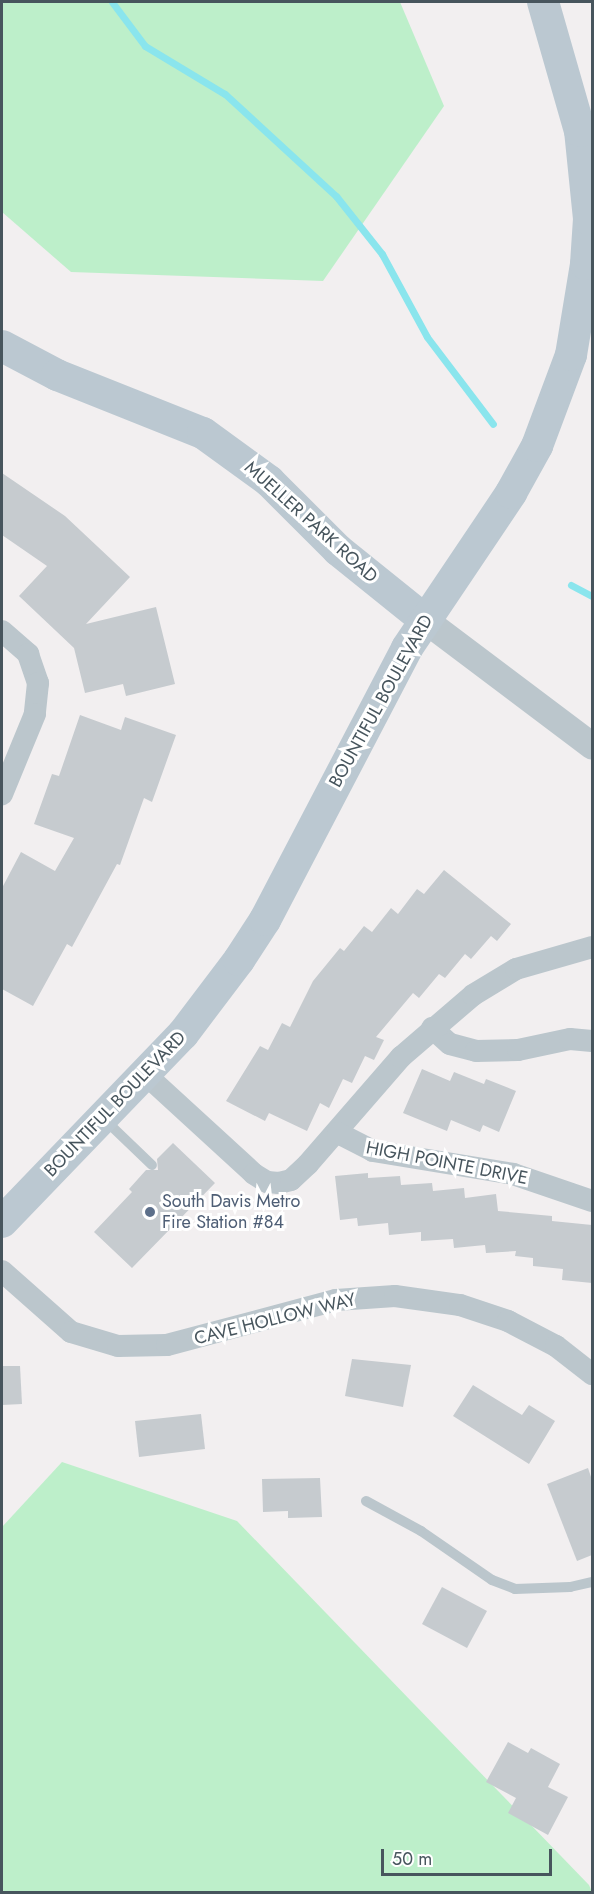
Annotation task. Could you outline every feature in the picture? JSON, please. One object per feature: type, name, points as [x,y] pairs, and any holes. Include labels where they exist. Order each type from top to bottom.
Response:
[{"type":"main road","name":"BOUNTIFUL BOULEVARD","points":[[2,1222],[145,1074],[212,998],[265,920],[425,620],[511,492],[537,447],[556,401],[573,343],[586,264],[587,175],[572,93],[543,2]]},
{"type":"main road","name":"MUELLER PARK ROAD","points":[[2,346],[57,375],[203,433],[269,481],[338,550],[425,620]]},
{"type":"street","name":"MUELLER PARK ROAD","points":[[425,620],[592,746]]},
{"type":"street","points":[[2,631],[28,654],[36,676],[38,699],[2,794]]},
{"type":"street","name":"HIGH POINTE DRIVE","points":[[145,1074],[267,1182],[291,1180],[338,1133],[401,1057],[473,995],[509,973],[542,959],[592,947]]},
{"type":"street","points":[[432,1028],[450,1044],[476,1051],[518,1050],[570,1039],[592,1041]]},
{"type":"street","name":"HIGH POINTE DRIVE","points":[[338,1133],[373,1151],[513,1174],[592,1201]]},
{"type":"street","name":"CAVE HOLLOW WAY","points":[[2,1271],[71,1332],[118,1346],[167,1345],[327,1302],[395,1296],[460,1305],[508,1321],[549,1342],[592,1374]]},
{"type":"lane","points":[[103,1118],[152,1165]]},
{"type":"lane","points":[[366,1501],[421,1531],[492,1580],[507,1586],[541,1589],[592,1582]]},
{"type":"green space","points":[[2,2],[400,2],[444,106],[323,281],[71,272],[2,212]]},
{"type":"green space","points":[[62,1462],[237,1521],[589,1885],[592,1892],[2,1892],[2,1527]]},
{"type":"building","points":[[2,473],[65,516],[130,577],[86,624],[156,607],[175,684],[126,696],[123,684],[85,693],[74,648],[19,596],[47,566],[2,535]]},
{"type":"building","points":[[80,715],[121,730],[125,717],[176,735],[152,802],[144,798],[120,865],[117,864],[72,947],[67,944],[33,1006],[2,989],[2,888],[21,852],[55,871],[74,838],[34,824],[52,774],[59,776]]},
{"type":"building","points":[[444,870],[511,924],[497,941],[491,936],[471,959],[465,954],[445,978],[439,974],[419,998],[413,993],[376,1037],[384,1040],[374,1060],[365,1056],[352,1083],[343,1079],[329,1108],[320,1103],[307,1131],[269,1113],[265,1121],[226,1101],[260,1046],[268,1050],[282,1023],[290,1027],[313,981],[340,948],[344,951],[364,926],[372,932],[391,908],[398,914],[417,889],[424,894]]},
{"type":"building","points":[[422,1069],[450,1081],[454,1072],[484,1084],[486,1079],[516,1091],[499,1132],[483,1125],[480,1132],[451,1120],[447,1131],[403,1113]]},
{"type":"building","name":"South Davis Metro Fire Station #84","points":[[173,1143],[215,1183],[132,1268],[94,1232],[132,1192],[129,1189],[146,1170],[158,1170],[157,1159]]},
{"type":"building","points":[[368,1173],[368,1178],[400,1176],[401,1185],[432,1183],[433,1191],[464,1188],[465,1198],[496,1194],[498,1211],[552,1216],[552,1221],[592,1225],[592,1283],[562,1280],[563,1269],[533,1266],[533,1258],[515,1256],[516,1251],[486,1253],[485,1245],[454,1248],[453,1239],[421,1241],[421,1232],[389,1235],[388,1223],[358,1226],[357,1218],[340,1220],[335,1176]]},
{"type":"building","points":[[352,1359],[411,1365],[403,1407],[345,1396]]},
{"type":"building","points":[[2,1366],[20,1366],[22,1404],[2,1405]]},
{"type":"building","points":[[473,1385],[522,1415],[529,1405],[555,1421],[529,1464],[453,1416]]},
{"type":"building","points":[[201,1414],[205,1449],[139,1457],[135,1421]]},
{"type":"building","points":[[588,1468],[592,1480],[592,1555],[577,1561],[547,1484]]},
{"type":"building","points":[[320,1478],[322,1517],[288,1518],[288,1511],[263,1512],[262,1479]]},
{"type":"building","points":[[442,1587],[487,1611],[467,1648],[422,1624]]},
{"type":"building","points":[[508,1742],[528,1753],[531,1748],[560,1764],[548,1787],[568,1797],[548,1835],[508,1813],[516,1798],[486,1782]]},
{"type":"waterway","points":[[112,2],[145,46],[225,94],[336,196],[382,254],[427,337],[493,424]]},
{"type":"waterway","points":[[571,585],[592,596]]},
{"type":"place","name":"South Davis Metro Fire Station #84","points":[[150,1212]]}]
